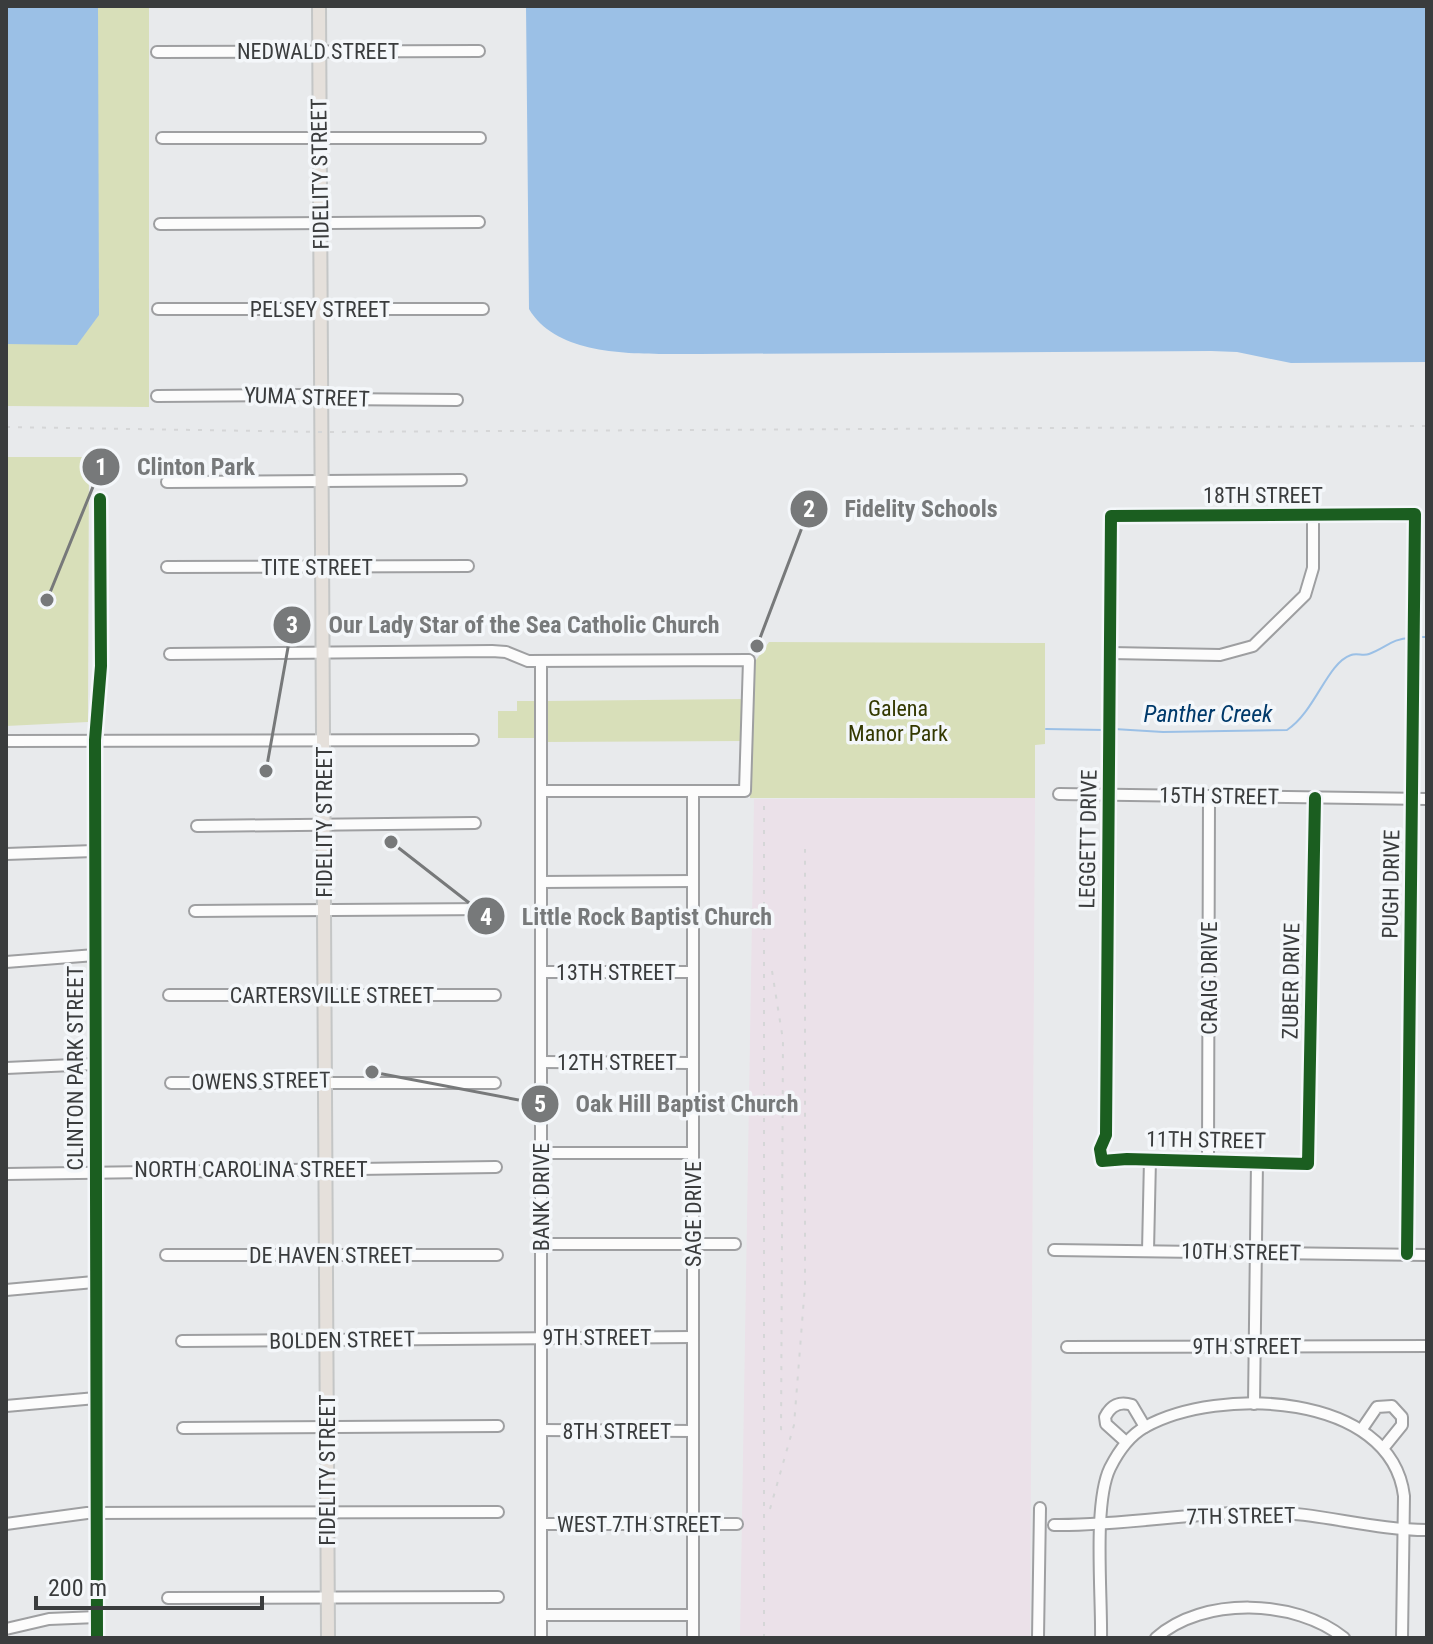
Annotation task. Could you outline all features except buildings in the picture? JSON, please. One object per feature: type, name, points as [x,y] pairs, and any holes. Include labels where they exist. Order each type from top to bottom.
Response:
[{"type":"main road","name":"FIDELITY STREET","points":[[319,6],[328,1638]]},
{"type":"street","name":"NEDWALD STREET","points":[[157,52],[479,51]]},
{"type":"street","points":[[162,138],[480,138]]},
{"type":"street","points":[[160,224],[479,222]]},
{"type":"street","name":"PELSEY STREET","points":[[158,309],[483,309]]},
{"type":"street","name":"YUMA STREET","points":[[157,396],[457,400]]},
{"type":"street","points":[[167,482],[461,480]]},
{"type":"street","name":"CLINTON PARK STREET","points":[[97,1638],[94,851],[95,740],[101,666],[100,499]]},
{"type":"street","name":"18TH STREET","points":[[1111,516],[1415,514]]},
{"type":"street","name":"PUGH DRIVE","points":[[1407,1254],[1415,514]]},
{"type":"street","points":[[1110,653],[1220,655],[1253,646],[1305,595],[1313,568],[1313,515]]},
{"type":"street","name":"LEGGETT DRIVE","points":[[1102,1161],[1100,1149],[1106,1135],[1111,516]]},
{"type":"street","name":"TITE STREET","points":[[167,567],[468,566]]},
{"type":"street","points":[[170,654],[492,651],[541,661],[749,660],[745,791],[541,791]]},
{"type":"street","name":"BANK DRIVE","points":[[541,661],[541,1638]]},
{"type":"street","points":[[6,741],[473,740]]},
{"type":"street","name":"SAGE DRIVE","points":[[693,791],[693,1638]]},
{"type":"street","name":"15TH STREET","points":[[1059,794],[1427,799]]},
{"type":"street","name":"CRAIG DRIVE","points":[[1208,1160],[1209,796]]},
{"type":"street","name":"ZUBER DRIVE","points":[[1308,1164],[1315,798]]},
{"type":"street","points":[[197,826],[475,823]]},
{"type":"street","points":[[6,854],[94,851]]},
{"type":"street","points":[[541,882],[693,881]]},
{"type":"street","points":[[195,911],[493,909]]},
{"type":"street","points":[[6,962],[95,955]]},
{"type":"street","name":"13TH STREET","points":[[541,972],[692,972]]},
{"type":"street","name":"CARTERSVILLE STREET","points":[[169,995],[495,995]]},
{"type":"street","name":"12TH STREET","points":[[541,1062],[692,1063]]},
{"type":"street","points":[[6,1068],[95,1064]]},
{"type":"street","name":"OWENS STREET","points":[[171,1083],[495,1083]]},
{"type":"street","points":[[541,1153],[693,1153]]},
{"type":"street","points":[[1148,1251],[1150,1159]]},
{"type":"street","name":"11TH STREET","points":[[1102,1161],[1150,1159],[1308,1164]]},
{"type":"street","points":[[1254,1404],[1257,1161]]},
{"type":"street","name":"NORTH CAROLINA STREET","points":[[6,1174],[94,1170],[496,1167]]},
{"type":"street","points":[[541,1244],[735,1244]]},
{"type":"street","name":"10TH STREET","points":[[1054,1250],[1427,1255]]},
{"type":"street","name":"DE HAVEN STREET","points":[[166,1255],[497,1255]]},
{"type":"street","points":[[6,1290],[94,1282]]},
{"type":"street","name":"9TH STREET","points":[[502,1338],[693,1337]]},
{"type":"street","name":"BOLDEN STREET","points":[[182,1341],[502,1338]]},
{"type":"street","name":"9TH STREET","points":[[1067,1347],[1427,1346]]},
{"type":"street","points":[[6,1406],[96,1398]]},
{"type":"street","points":[[1126,1442],[1106,1424],[1105,1417],[1113,1407],[1119,1403],[1132,1405],[1145,1427]]},
{"type":"street","points":[[1101,1638],[1103,1490],[1126,1442],[1145,1427],[1196,1410],[1254,1404],[1313,1411],[1362,1429],[1385,1446],[1402,1478],[1402,1638]]},
{"type":"street","points":[[1362,1429],[1377,1407],[1392,1406],[1402,1417],[1402,1425],[1385,1446]]},
{"type":"street","points":[[183,1428],[498,1426]]},
{"type":"street","name":"8TH STREET","points":[[541,1430],[693,1431]]},
{"type":"street","points":[[1038,1638],[1040,1508]]},
{"type":"street","points":[[6,1524],[57,1514],[96,1513],[498,1512]]},
{"type":"street","name":"7TH STREET","points":[[1054,1525],[1102,1526],[1217,1513],[1265,1512],[1404,1530],[1427,1530]]},
{"type":"street","name":"WEST 7TH STREET","points":[[541,1524],[737,1524]]},
{"type":"street","points":[[168,1598],[498,1597]]},
{"type":"street","points":[[1156,1638],[1186,1620],[1243,1609],[1277,1610],[1305,1617],[1344,1638]]},
{"type":"street","points":[[541,1615],[693,1615]]},
{"type":"street","points":[[6,1629],[49,1619],[97,1617]]},
{"type":"shaded area","points":[[1035,798],[1030,1638],[740,1638],[754,799]]},
{"type":"green space","points":[[6,6],[149,6],[149,407],[6,406]]},
{"type":"green space","points":[[6,457],[89,457],[88,722],[6,726]]},
{"type":"green space","name":"Galena Manor Park","points":[[769,642],[1045,643],[1045,744],[1035,745],[1035,798],[750,798],[751,667]]},
{"type":"green space","points":[[744,699],[744,741],[545,742],[545,701]]},
{"type":"green space","points":[[517,701],[536,701],[536,738],[498,738],[498,711],[517,711]]},
{"type":"water","points":[[6,6],[98,6],[99,315],[77,345],[6,344]]},
{"type":"water","points":[[526,6],[1427,6],[1427,362],[1291,363],[1237,352],[1211,351],[656,354],[607,351],[561,338],[543,326],[529,309]]},
{"type":"waterway","name":"Panther Creek","points":[[1416,637],[1427,637]]},
{"type":"waterway","name":"Panther Creek","points":[[1114,729],[1163,732],[1287,730],[1297,722],[1343,660],[1353,654],[1369,654],[1410,638]]},
{"type":"waterway","name":"Panther Creek","points":[[1046,729],[1104,730]]},
{"type":"railway","points":[[6,427],[321,432],[1427,426]]},
{"type":"railway","points":[[764,806],[764,1638]]},
{"type":"railway","points":[[770,1509],[794,1425],[805,1285],[805,849]]},
{"type":"railway","points":[[772,971],[783,1040],[781,1438]]},
{"type":"cycle path","points":[[97,1638],[95,740],[101,666],[100,499]]},
{"type":"cycle path","points":[[1315,798],[1308,1164],[1102,1161],[1100,1149],[1106,1135],[1111,516],[1415,514],[1407,1254]]},
{"type":"place","name":"Clinton Park","points":[[47,600]]},
{"type":"place","name":"Fidelity Schools","points":[[757,646]]},
{"type":"place","name":"Our Lady Star of the Sea Catholic Church","points":[[266,771]]},
{"type":"place","name":"Little Rock Baptist Church","points":[[391,842]]},
{"type":"place","name":"Oak Hill Baptist Church","points":[[372,1072]]}]
